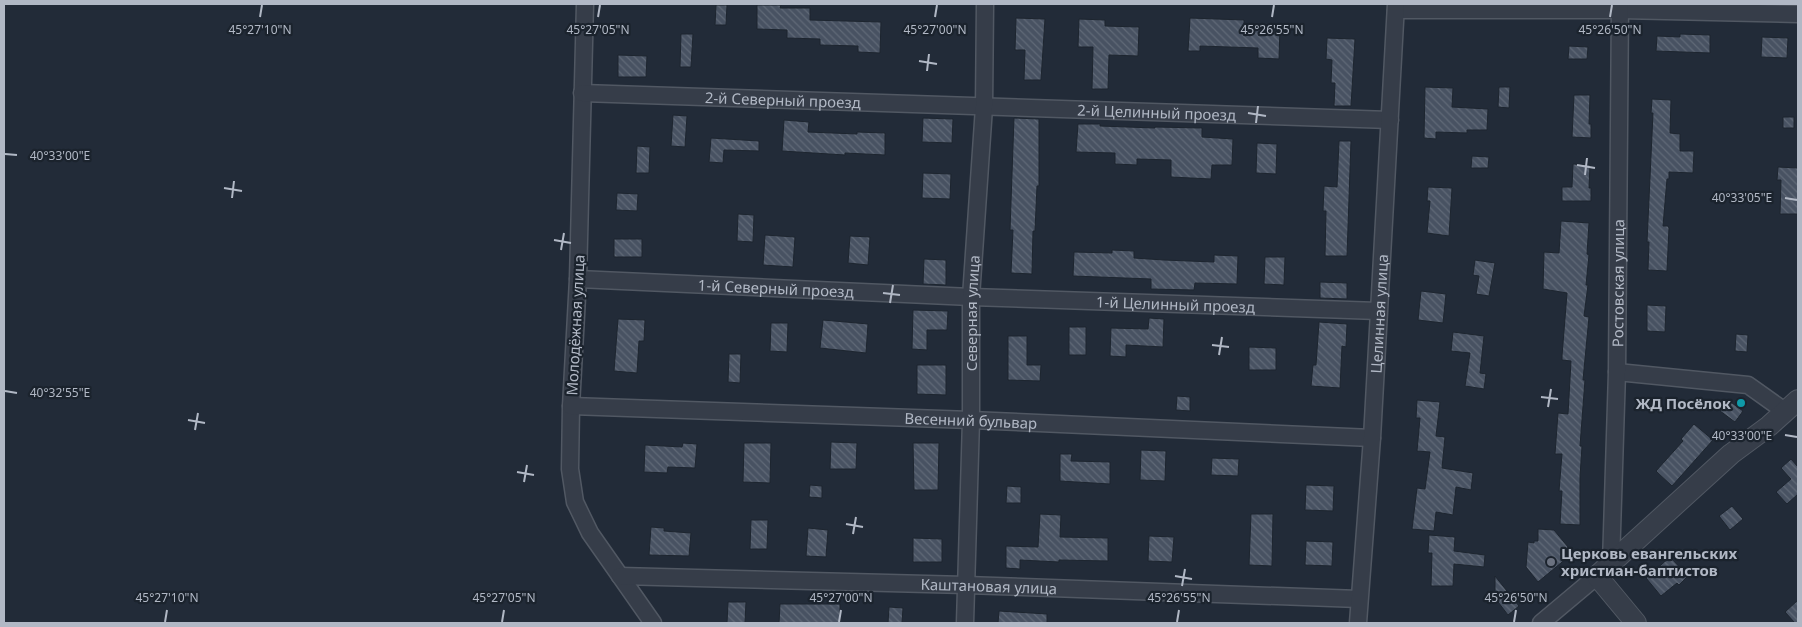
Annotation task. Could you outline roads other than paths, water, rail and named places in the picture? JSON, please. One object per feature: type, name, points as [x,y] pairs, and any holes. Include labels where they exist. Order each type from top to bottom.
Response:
[{"type":"street","name":"Молодёжная улица","points":[[585,4],[578,279],[571,406],[570,469],[575,502],[590,533],[652,623]]},
{"type":"street","name":"Северная улица","points":[[965,623],[971,420],[971,298],[984,107],[985,4]]},
{"type":"street","points":[[1396,7],[1620,7],[1798,14]]},
{"type":"street","name":"Целинная улица","points":[[1358,623],[1358,599],[1372,438],[1396,7]]},
{"type":"street","name":"Ростовская улица","points":[[1604,570],[1618,372],[1620,7]]},
{"type":"street","name":"2-й Северный проезд","points":[[582,93],[984,107]]},
{"type":"street","name":"2-й Целинный проезд","points":[[984,107],[1390,120]]},
{"type":"street","name":"1-й Северный проезд","points":[[578,279],[971,298]]},
{"type":"street","name":"1-й Целинный проезд","points":[[971,298],[1378,311]]},
{"type":"street","points":[[1541,623],[1604,570],[1731,454],[1770,426],[1792,406],[1748,385],[1618,372]]},
{"type":"street","name":"Весенний бульвар","points":[[571,406],[971,420],[1372,438]]},
{"type":"street","points":[[1604,570],[1636,623]]},
{"type":"street","name":"Каштановая улица","points":[[620,576],[966,585],[1358,599]]},
{"type":"place","name":"ЖД Посёлок","points":[[1741,403]]},
{"type":"place","name":"Церковь евангельских христиан-баптистов","points":[[1551,562]]}]
